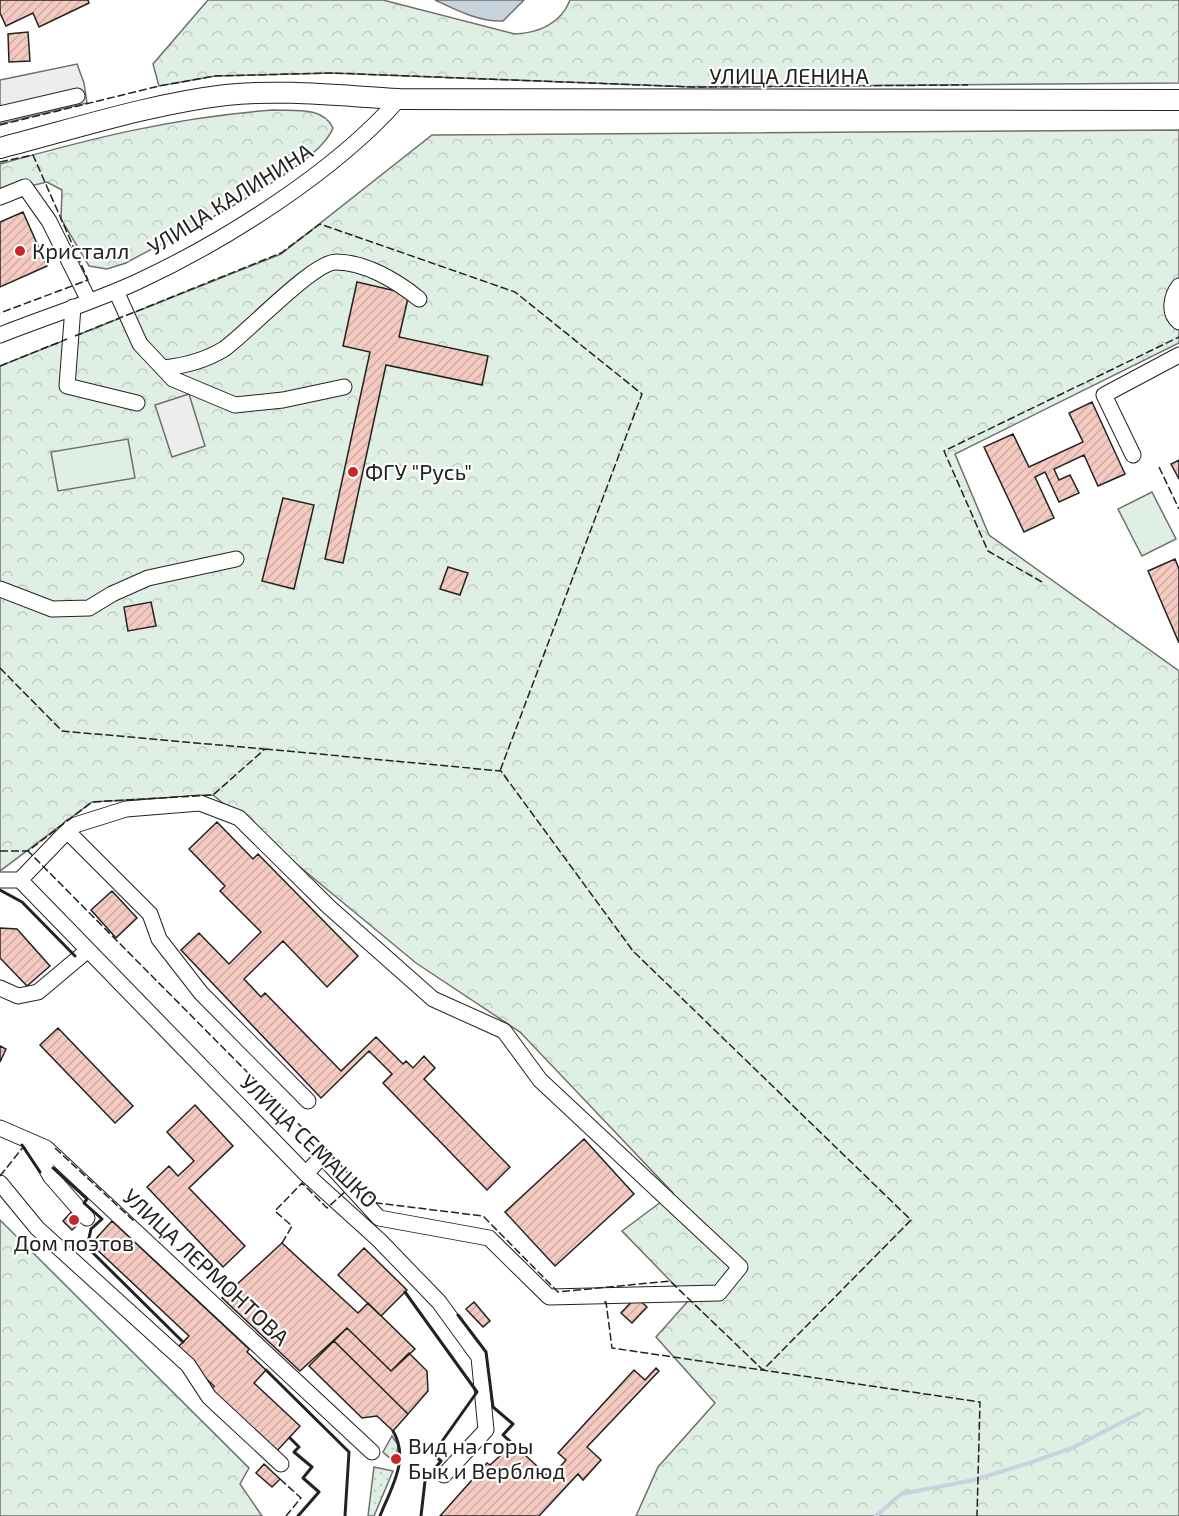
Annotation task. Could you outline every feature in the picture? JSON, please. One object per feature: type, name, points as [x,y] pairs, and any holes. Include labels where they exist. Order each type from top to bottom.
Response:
[{"type":"main road","name":"УЛИЦА ЛЕНИНА","points":[[0,148],[172,105],[225,95],[271,92],[399,99],[1179,100]]},
{"type":"street","points":[[0,114],[77,96]]},
{"type":"street","name":"УЛИЦА КАЛИНИНА","points":[[0,334],[116,291],[195,250],[270,206],[320,172],[372,130],[399,99]]},
{"type":"street","points":[[0,197],[25,188],[49,221],[89,301]]},
{"type":"street","points":[[163,368],[185,366],[221,350],[252,327],[307,275],[334,262],[365,269],[400,284],[419,299]]},
{"type":"street","points":[[1179,286],[1172,310],[1174,318],[1179,322]]},
{"type":"street","points":[[116,291],[140,344],[173,380],[235,405],[283,400],[344,387]]},
{"type":"street","points":[[73,307],[67,386],[137,403]]},
{"type":"street","points":[[1133,455],[1104,395],[1179,355]]},
{"type":"street","points":[[0,589],[52,609],[89,608],[112,594],[148,578],[236,559]]},
{"type":"street","points":[[0,880],[20,880],[72,825],[126,809],[200,803],[239,818],[329,907],[433,999],[504,1031],[540,1080],[740,1267],[719,1293],[549,1297],[489,1238],[379,1218],[322,1156],[306,1174]]},
{"type":"street","points":[[67,831],[150,914],[159,939],[201,993],[308,1101]]},
{"type":"street","name":"УЛИЦА СЕМАШКО","points":[[20,880],[306,1174],[379,1240],[439,1302],[479,1357],[486,1430],[444,1475]]},
{"type":"street","points":[[0,988],[18,996],[38,992],[88,951]]},
{"type":"street","name":"УЛИЦА ЛЕРМОНТОВА","points":[[0,1128],[46,1148],[372,1452]]},
{"type":"street","points":[[25,1139],[51,1177],[87,1218]]},
{"type":"street","points":[[0,1184],[37,1228],[188,1365],[209,1397],[281,1464]]},
{"type":"green space","points":[[208,0],[383,0],[515,34],[532,32],[548,26],[561,15],[570,0],[1179,0],[1179,83],[693,87],[332,73],[215,76],[159,86],[153,64]]},
{"type":"green space","points":[[273,110],[315,113],[328,121],[333,128],[322,145],[272,183],[126,263],[107,269],[89,266],[61,219],[62,190],[47,182],[0,193],[0,164],[169,123]]},
{"type":"green space","points":[[1179,130],[1179,343],[955,454],[989,535],[1179,671],[1179,1516],[636,1516],[658,1467],[715,1403],[656,1337],[689,1300],[622,1231],[673,1193],[520,1032],[416,963],[213,795],[92,802],[0,871],[0,366],[281,254],[432,135]]},
{"type":"green space","points":[[128,439],[135,478],[58,491],[51,452]]},
{"type":"green space","points":[[1152,492],[1176,539],[1142,556],[1118,509]]},
{"type":"green space","points":[[0,1220],[249,1468],[240,1484],[262,1516],[0,1516]]},
{"type":"green space","points":[[392,1436],[398,1445],[395,1463],[383,1452]]},
{"type":"green space","points":[[374,1467],[393,1471],[374,1516],[368,1516]]},
{"type":"shaded area","points":[[435,0],[524,0],[503,21],[494,21],[459,11]]},
{"type":"shaded area","points":[[77,64],[84,83],[87,103],[0,124],[0,80]]},
{"type":"shaded area","points":[[189,394],[205,446],[172,457],[155,405]]},
{"type":"building","points":[[0,0],[88,0],[89,3],[39,27],[33,13],[6,26],[0,13]]},
{"type":"building","points":[[28,32],[30,61],[9,62],[8,34]]},
{"type":"building","name":"Кристалл","points":[[23,212],[47,266],[0,287],[0,222]]},
{"type":"building","name":"ФГУ \"Русь\"","points":[[357,282],[409,294],[399,337],[488,356],[482,385],[386,365],[343,563],[325,559],[370,352],[343,346]]},
{"type":"building","points":[[1092,402],[1125,474],[1098,486],[1084,455],[1054,469],[1059,480],[1070,475],[1079,493],[1059,502],[1045,472],[1035,477],[1054,518],[1024,532],[984,447],[1013,434],[1029,467],[1083,442],[1069,413]]},
{"type":"building","points":[[1179,460],[1179,479],[1171,464]]},
{"type":"building","points":[[283,498],[314,505],[294,589],[262,581]]},
{"type":"building","points":[[1175,559],[1179,569],[1179,643],[1148,571]]},
{"type":"building","points":[[448,567],[468,573],[460,595],[440,589]]},
{"type":"building","points":[[151,602],[156,626],[128,631],[124,607]]},
{"type":"building","points":[[217,822],[253,859],[258,854],[358,956],[327,987],[283,941],[244,979],[261,997],[265,993],[341,1071],[376,1037],[403,1064],[406,1061],[413,1068],[424,1056],[435,1068],[424,1079],[510,1167],[487,1190],[383,1083],[392,1074],[369,1051],[321,1098],[181,950],[199,933],[229,964],[261,932],[220,891],[225,886],[189,849]]},
{"type":"building","points":[[112,891],[137,918],[116,938],[91,910]]},
{"type":"building","points":[[0,928],[17,929],[50,966],[27,986],[0,958]]},
{"type":"building","points":[[58,1028],[133,1106],[115,1123],[40,1045]]},
{"type":"building","points":[[0,1046],[6,1049],[0,1062]]},
{"type":"building","points":[[195,1105],[233,1146],[189,1188],[245,1246],[223,1267],[147,1187],[169,1166],[178,1176],[194,1161],[167,1132]]},
{"type":"building","points":[[584,1139],[634,1194],[555,1266],[505,1212]]},
{"type":"building","points":[[74,1209],[84,1219],[72,1230],[63,1221]]},
{"type":"building","points":[[112,1221],[249,1349],[247,1352],[266,1370],[254,1383],[300,1426],[275,1453],[209,1391],[214,1386],[175,1350],[189,1336],[91,1244]]},
{"type":"building","points":[[282,1243],[358,1313],[368,1303],[415,1349],[391,1371],[347,1328],[300,1371],[222,1298]]},
{"type":"building","points":[[364,1248],[407,1290],[381,1316],[338,1275]]},
{"type":"building","points":[[636,1297],[647,1307],[632,1323],[621,1313]]},
{"type":"building","points":[[474,1302],[490,1321],[483,1327],[466,1309]]},
{"type":"building","points":[[347,1328],[391,1371],[409,1353],[427,1371],[428,1391],[408,1414],[334,1341]]},
{"type":"building","points":[[334,1341],[408,1414],[393,1431],[377,1416],[362,1418],[309,1366]]},
{"type":"building","points":[[656,1368],[659,1371],[587,1447],[601,1460],[583,1480],[578,1474],[539,1516],[440,1516],[487,1463],[490,1465],[513,1444],[550,1478],[566,1460],[558,1453],[634,1370],[645,1380]]},
{"type":"building","points":[[264,1464],[280,1479],[272,1487],[256,1473]]},
{"type":"waterway","points":[[876,1516],[901,1494],[974,1480],[1029,1463],[1072,1448],[1140,1413]]},
{"type":"fence","points":[[0,125],[159,86],[215,76],[332,73],[693,87],[968,85]]},
{"type":"fence","points":[[0,162],[33,155],[88,280],[0,313]]},
{"type":"fence","points":[[75,336],[281,253],[320,224],[515,292],[642,394],[500,771]]},
{"type":"fence","points":[[1042,582],[988,551],[944,451],[1179,337]]},
{"type":"fence","points":[[0,366],[67,339]]},
{"type":"fence","points":[[1159,467],[1179,509]]},
{"type":"fence","points":[[0,668],[62,731],[264,749]]},
{"type":"fence","points":[[265,749],[501,771],[633,951],[911,1220],[763,1370],[670,1281],[558,1292],[483,1216],[377,1203],[28,851],[92,802],[213,795],[265,749]]},
{"type":"fence","points":[[0,851],[28,851]]},
{"type":"fence","points":[[0,1176],[24,1146]]},
{"type":"fence","points":[[55,1148],[134,1221]]},
{"type":"fence","points":[[282,1243],[292,1226],[275,1211],[302,1183],[327,1208],[347,1190]]},
{"type":"fence","points":[[604,1302],[606,1302],[612,1348],[980,1402],[977,1516]]},
{"type":"fence","points":[[280,1479],[301,1498],[286,1516]]},
{"type":"wall","points":[[0,890],[22,902],[75,956]]},
{"type":"wall","points":[[22,1145],[40,1172]]},
{"type":"wall","points":[[53,1168],[87,1199],[84,1203],[102,1219],[91,1229],[87,1247],[183,1342]]},
{"type":"wall","points":[[405,1292],[477,1392],[433,1454],[441,1461],[425,1481],[421,1516]]},
{"type":"wall","points":[[458,1315],[486,1352],[493,1407],[513,1424],[503,1435],[513,1444]]},
{"type":"wall","points":[[266,1370],[349,1452],[345,1516]]},
{"type":"wall","points":[[380,1516],[397,1474],[399,1463],[400,1452],[393,1431]]},
{"type":"wall","points":[[290,1438],[299,1447],[294,1452],[312,1467],[303,1478],[319,1492],[298,1516]]},
{"type":"place","name":"Кристалл","points":[[20,251]]},
{"type":"place","name":"ФГУ \"Русь\"","points":[[353,472]]},
{"type":"place","name":"Дом поэтов","points":[[74,1220]]},
{"type":"place","name":"Вид на горы Бык и Верблюд","points":[[396,1459]]}]
